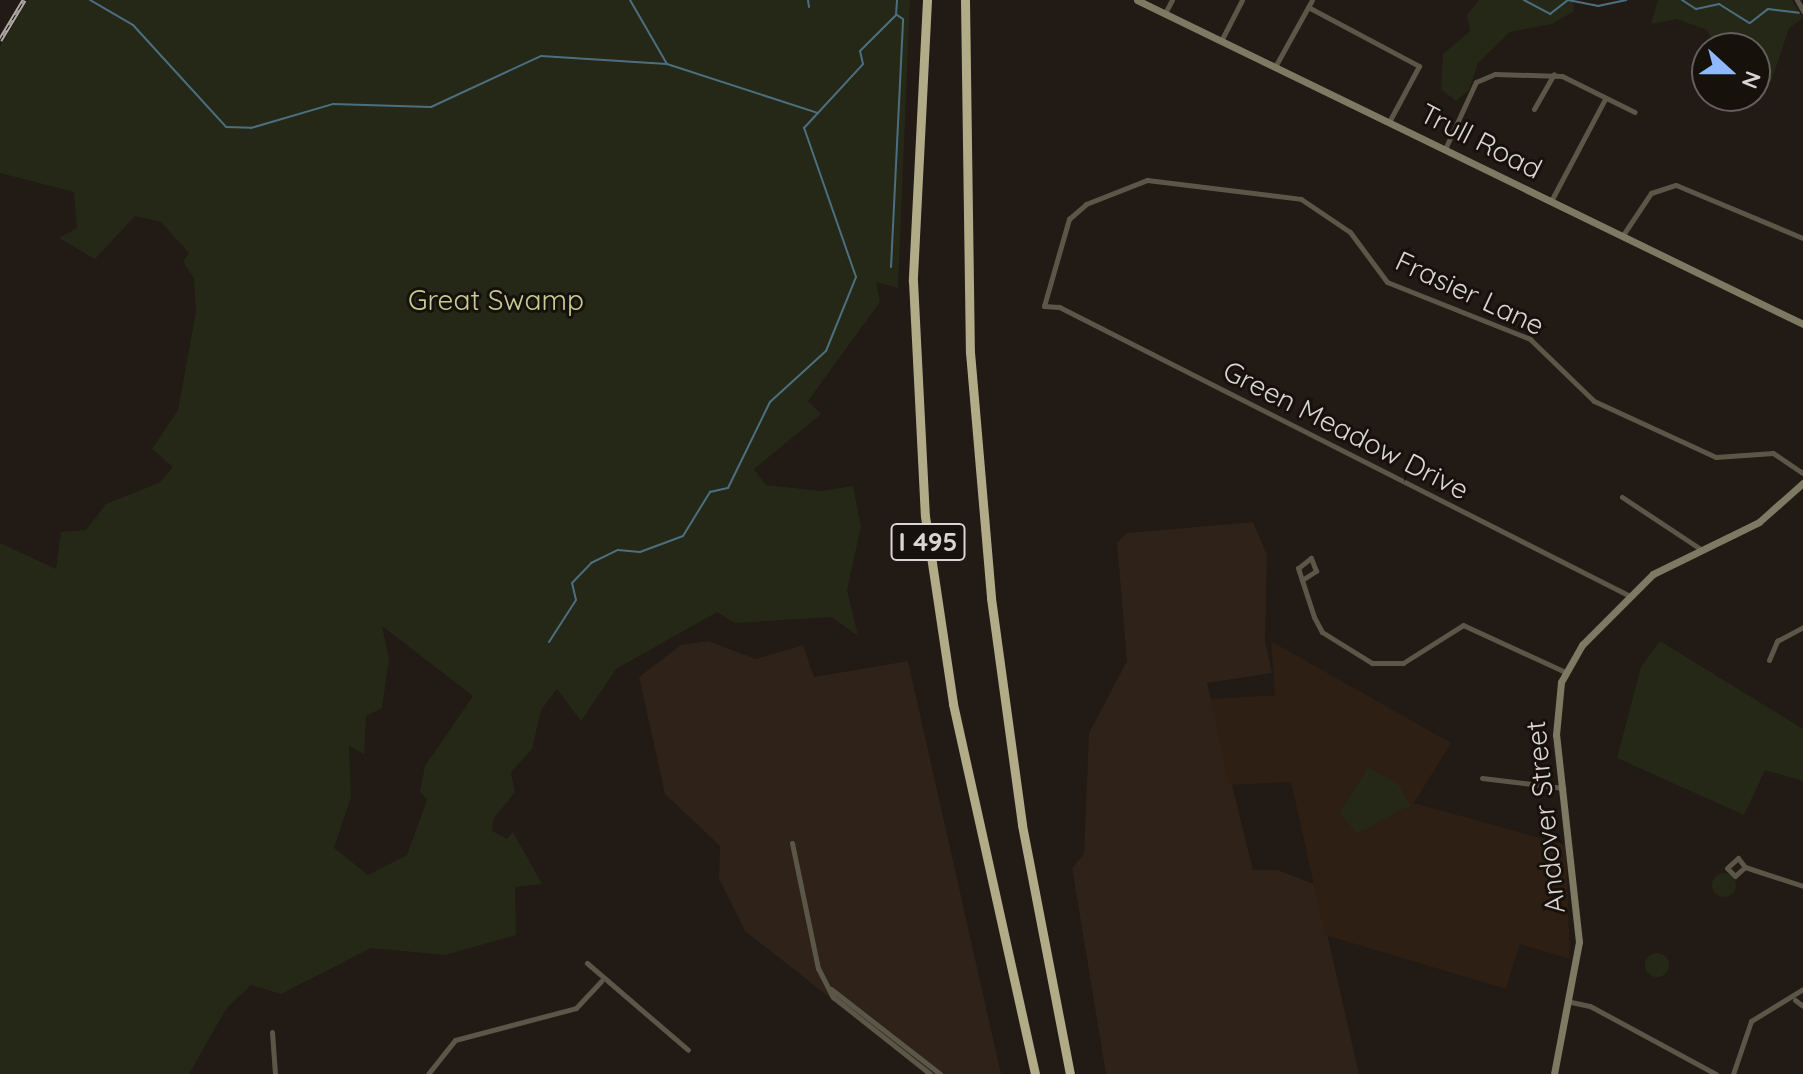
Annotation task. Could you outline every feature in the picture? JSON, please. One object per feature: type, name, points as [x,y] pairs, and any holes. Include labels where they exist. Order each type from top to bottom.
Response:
[{"type":"highway","name":"I 495","points":[[927,0],[913,281],[925,516],[953,704],[1035,1074]]},
{"type":"highway","name":"I 495","points":[[965,0],[970,352],[991,598],[1022,825],[1070,1074]]},
{"type":"street","name":"Trull Road","points":[[1137,0],[1390,120],[1803,324]]},
{"type":"street","points":[[1164,15],[1172,0]]},
{"type":"street","points":[[1221,41],[1242,0]]},
{"type":"street","points":[[1276,65],[1312,0]]},
{"type":"street","points":[[1797,0],[1803,11]]},
{"type":"street","points":[[1308,7],[1419,66],[1390,120]]},
{"type":"street","points":[[1534,109],[1554,74]]},
{"type":"street","points":[[1445,149],[1478,80],[1554,74],[1635,112]]},
{"type":"street","points":[[1551,201],[1605,99]]},
{"type":"street","name":"Frasier Lane","points":[[1044,306],[1069,219],[1129,184],[1164,181],[1294,198],[1350,232],[1387,282],[1530,339],[1594,401],[1716,457],[1773,453],[1803,473]]},
{"type":"street","points":[[1623,235],[1651,193],[1676,185],[1803,238]]},
{"type":"street","name":"Green Meadow Drive","points":[[1044,306],[1059,307],[1628,595]]},
{"type":"street","name":"Andover Street","points":[[1554,1074],[1571,1002],[1579,942],[1555,709],[1565,672],[1628,595],[1759,522],[1803,483]]},
{"type":"street","points":[[1622,497],[1703,551]]},
{"type":"street","points":[[1302,580],[1316,571],[1311,558],[1300,562],[1302,580],[1322,632],[1372,663],[1403,663],[1463,625],[1565,672]]},
{"type":"street","points":[[1769,660],[1777,641],[1803,627]]},
{"type":"street","points":[[1482,778],[1564,788]]},
{"type":"street","points":[[792,843],[818,968],[847,1011],[930,1074]]},
{"type":"street","points":[[1745,867],[1803,886]]},
{"type":"street","points":[[587,963],[601,981],[688,1050]]},
{"type":"street","points":[[428,1074],[455,1040],[576,1008],[601,981]]},
{"type":"street","points":[[830,988],[940,1074]]},
{"type":"street","points":[[1733,1074],[1751,1021],[1795,1000],[1803,989]]},
{"type":"street","points":[[1795,1000],[1803,1006]]},
{"type":"street","points":[[1571,1002],[1590,1006],[1716,1074]]},
{"type":"street","points":[[272,1032],[275,1074]]},
{"type":"shaded area","points":[[1253,522],[1267,555],[1265,640],[1272,673],[1207,683],[1253,870],[1278,870],[1316,885],[1359,1074],[1106,1074],[1072,868],[1084,854],[1089,733],[1127,661],[1117,543],[1127,533]]},
{"type":"shaded area","points":[[708,641],[756,659],[803,645],[814,677],[908,661],[1001,1074],[927,1074],[745,931],[719,879],[720,846],[665,794],[639,677],[681,645]]},
{"type":"shaded area","points":[[1271,641],[1451,743],[1414,803],[1566,845],[1570,959],[1520,944],[1506,989],[1325,935],[1291,782],[1229,785],[1211,699],[1275,695]]},
{"type":"green space","name":"Great Swamp","points":[[28,0],[910,0],[898,288],[876,282],[880,302],[808,401],[821,414],[754,469],[766,485],[821,491],[853,486],[861,526],[847,590],[858,636],[832,617],[735,623],[717,612],[616,669],[581,721],[557,689],[541,710],[532,749],[511,772],[515,792],[494,818],[492,831],[507,839],[513,832],[542,884],[515,887],[516,935],[445,955],[371,948],[281,994],[251,985],[226,1009],[189,1074],[0,1074],[0,543],[56,569],[61,532],[86,530],[106,504],[159,483],[173,467],[152,449],[178,410],[196,312],[194,279],[183,261],[189,253],[161,222],[135,216],[95,259],[59,238],[77,228],[74,192],[0,173],[0,47]],"holes":[[[382,626],[473,696],[425,766],[420,792],[427,800],[407,855],[368,875],[334,848],[351,797],[349,746],[364,754],[366,716],[382,708],[389,659]]]},
{"type":"green space","points":[[1479,0],[1573,0],[1574,11],[1552,24],[1510,32],[1478,63],[1469,90],[1456,101],[1441,89],[1443,54],[1470,31],[1467,15]]},
{"type":"green space","points":[[1658,0],[1792,0],[1803,18],[1789,28],[1771,82],[1771,32],[1708,32],[1677,19],[1651,24]]},
{"type":"green space","points":[[1660,641],[1803,729],[1803,781],[1765,770],[1744,815],[1617,758],[1641,667]]},
{"type":"green space","points":[[1368,767],[1398,784],[1411,805],[1356,834],[1340,812]]},
{"type":"green space","points":[[1724,873],[1735,880],[1736,885],[1729,896],[1724,897],[1713,890],[1712,885],[1719,874]]},
{"type":"green space","points":[[1657,953],[1666,956],[1669,965],[1666,974],[1657,977],[1648,974],[1645,965],[1648,956]]},
{"type":"waterway","points":[[90,0],[133,25],[226,127],[251,128],[333,104],[431,107],[541,56],[667,64],[818,113]]},
{"type":"waterway","points":[[630,0],[667,64]]},
{"type":"waterway","points":[[808,0],[809,7]]},
{"type":"waterway","points":[[549,642],[576,600],[572,583],[591,563],[618,550],[640,552],[683,536],[710,492],[728,488],[770,402],[826,351],[856,277],[804,128],[863,64],[860,51],[896,15],[897,0]]},
{"type":"waterway","points":[[1524,0],[1550,14],[1568,0],[1598,6],[1626,0]]},
{"type":"waterway","points":[[1682,0],[1696,9],[1719,4],[1750,23],[1768,9],[1799,13]]},
{"type":"waterway","points":[[891,267],[903,19],[897,15]]},
{"type":"railway","points":[[0,40],[24,0]]}]
